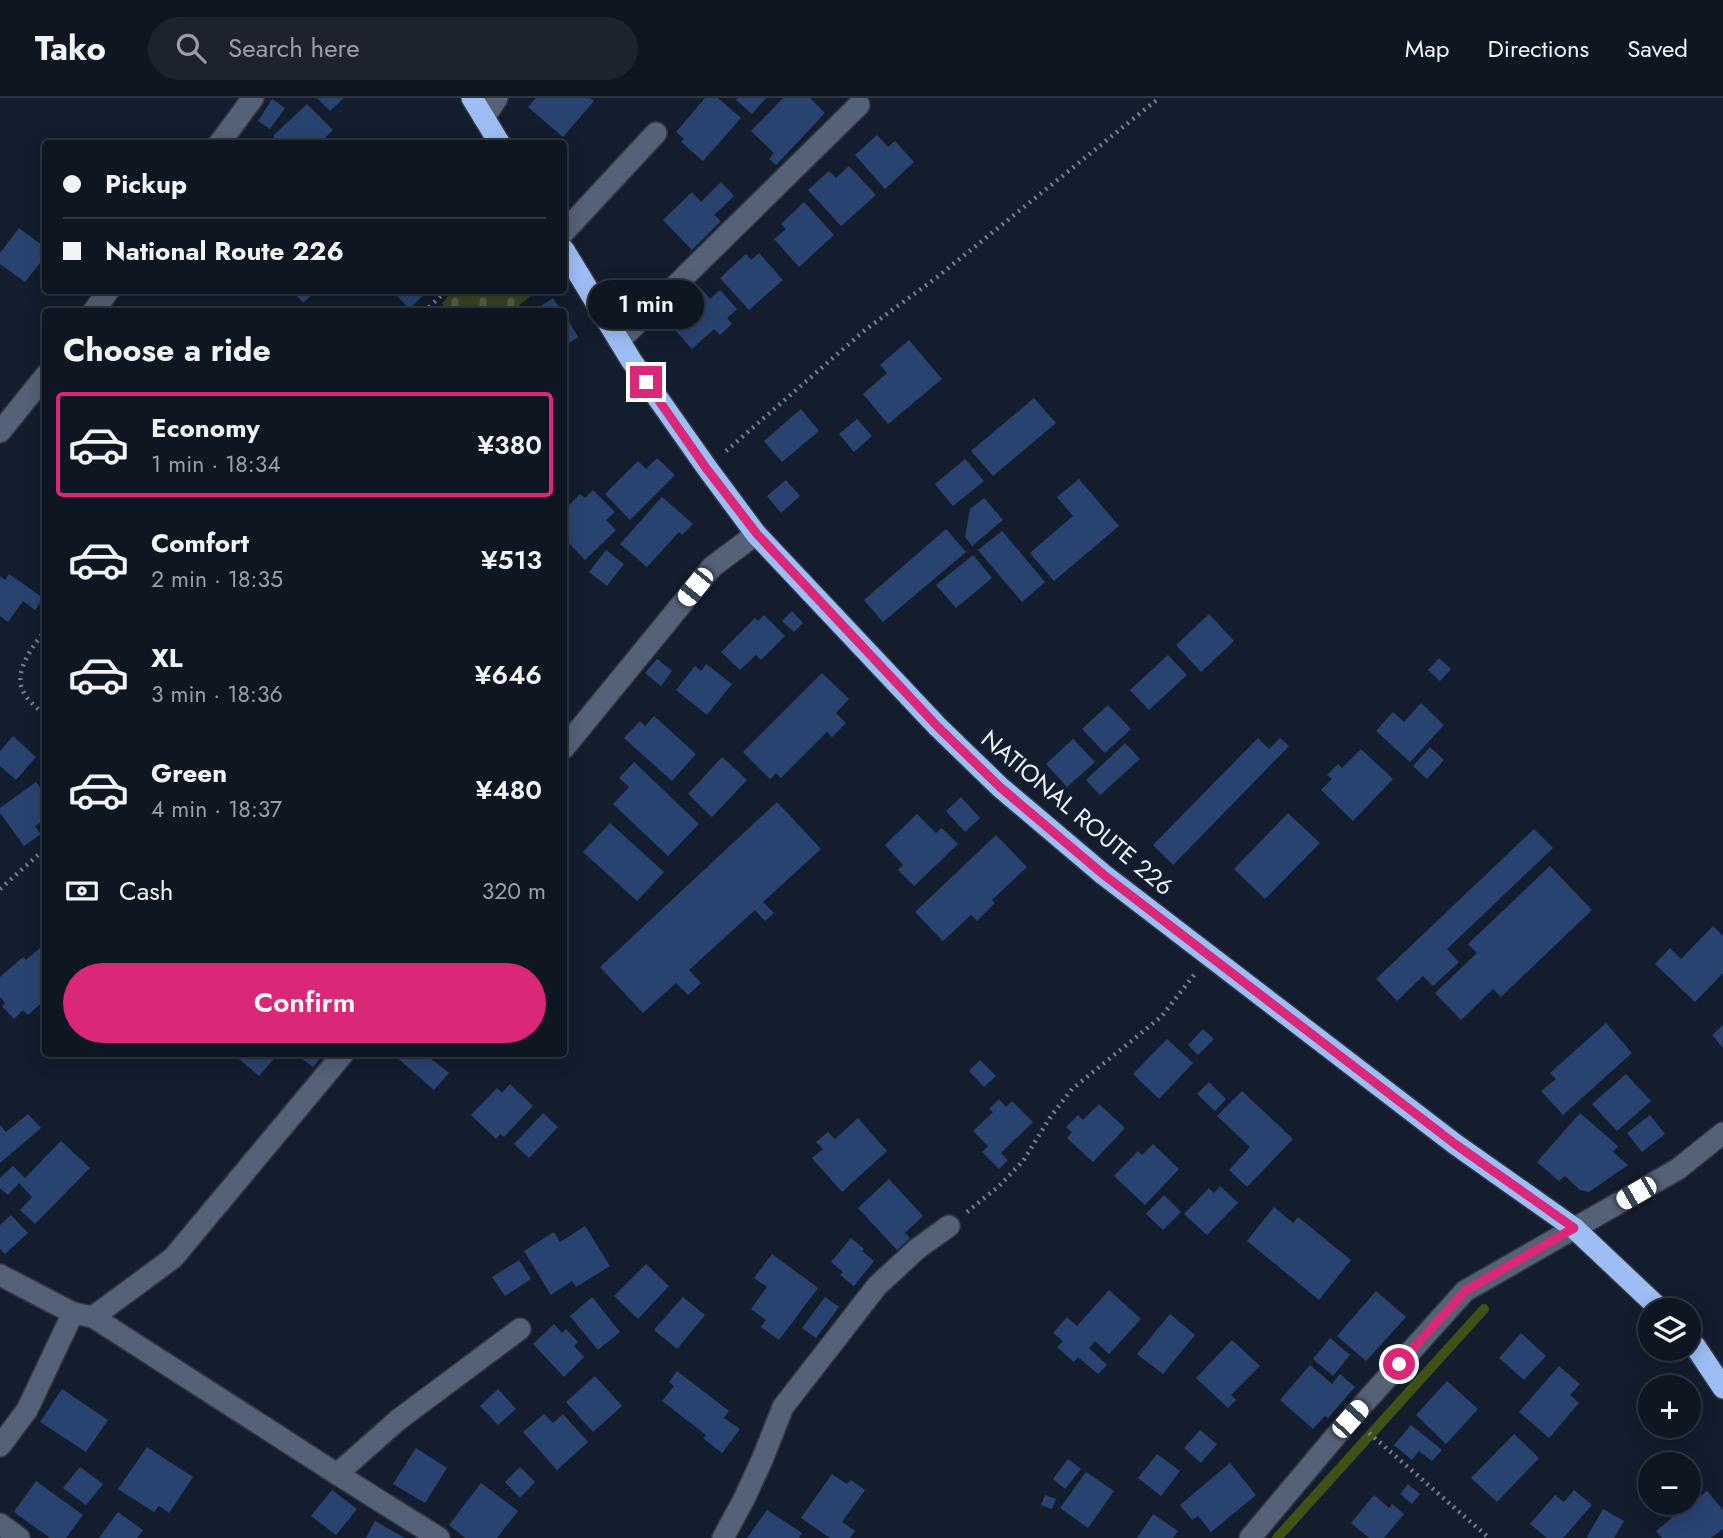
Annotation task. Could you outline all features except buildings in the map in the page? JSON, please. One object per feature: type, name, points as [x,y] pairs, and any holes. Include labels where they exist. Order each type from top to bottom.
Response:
[{"type":"highway","points":[[472,98],[498,140]]},
{"type":"highway","name":"NATIONAL ROUTE 226","points":[[567,255],[631,360],[706,468],[757,534],[937,726],[1000,787],[1104,875],[1209,956],[1455,1144],[1574,1228],[1648,1298]]},
{"type":"highway","points":[[1701,1355],[1723,1388]]},
{"type":"street","points":[[222,140],[253,98]]},
{"type":"street","points":[[484,118],[497,98]]},
{"type":"street","points":[[620,341],[859,105]]},
{"type":"street","points":[[567,229],[656,133]]},
{"type":"street","points":[[0,432],[42,380]]},
{"type":"street","points":[[567,744],[712,567],[757,534]]},
{"type":"street","points":[[0,1446],[27,1410],[83,1315],[173,1258],[341,1057]]},
{"type":"street","points":[[1250,1538],[1350,1419],[1465,1291],[1678,1169],[1723,1133]]},
{"type":"street","points":[[723,1538],[762,1460],[783,1407],[877,1286],[917,1249],[948,1226]]},
{"type":"street","points":[[0,1275],[83,1315],[439,1538]]},
{"type":"street","points":[[337,1474],[398,1420],[520,1329]]},
{"type":"street","points":[[0,1524],[19,1538]]},
{"type":"path","points":[[706,468],[865,330],[936,278],[1159,98]]},
{"type":"path","points":[[428,308],[443,294]]},
{"type":"path","points":[[42,635],[29,653],[19,681],[24,693],[42,712]]},
{"type":"path","points":[[0,889],[42,852]]},
{"type":"path","points":[[948,1226],[1007,1178],[1023,1161],[1051,1116],[1072,1089],[1161,1017],[1209,956]]},
{"type":"path","points":[[1378,1440],[1489,1538]]},
{"type":"green space","points":[[450,294],[533,294],[516,308],[445,308],[442,303]]},
{"type":"waterway","points":[[1277,1538],[1484,1309]]},
{"type":"route","points":[[646,382],[706,468],[757,534],[937,726],[1000,787],[1104,875],[1455,1144],[1574,1228],[1465,1291],[1399,1364]]}]
